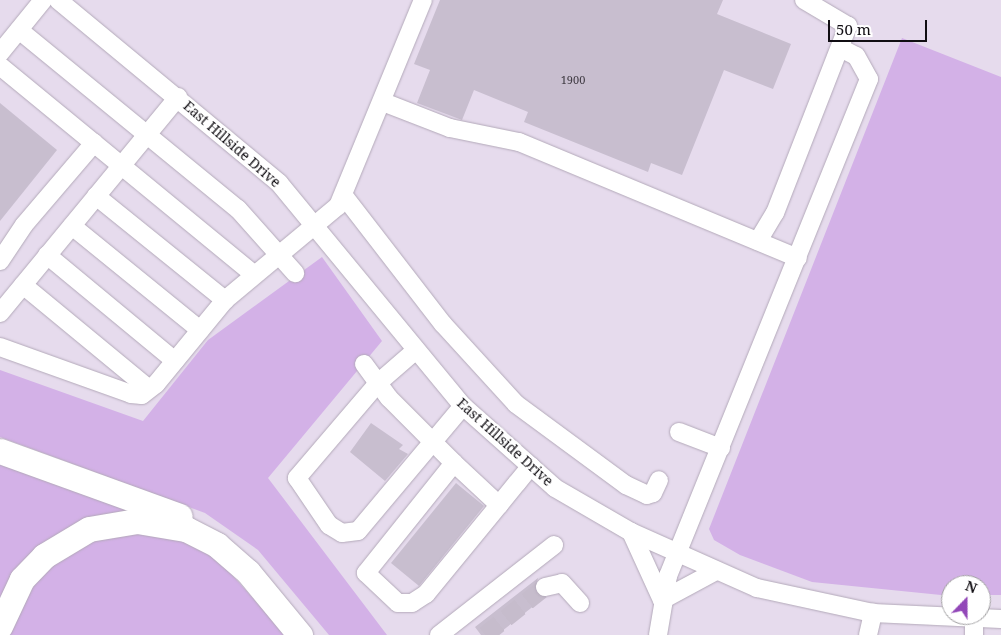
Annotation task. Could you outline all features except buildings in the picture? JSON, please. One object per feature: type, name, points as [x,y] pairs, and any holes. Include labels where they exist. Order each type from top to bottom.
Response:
[{"type":"highway","points":[[0,450],[207,526],[244,554],[314,635]]},
{"type":"highway","points":[[0,626],[22,579],[44,556],[89,529],[137,521],[186,529],[217,545],[248,572],[300,635]]},
{"type":"street","points":[[0,53],[43,0]]},
{"type":"street","name":"East Hillside Drive","points":[[58,0],[178,97],[279,183],[317,225],[463,406],[555,488],[630,532],[757,588],[874,613],[974,627],[1001,619]]},
{"type":"street","points":[[0,347],[131,394],[149,389],[175,361],[225,300],[279,254],[317,225],[344,196],[423,0]]},
{"type":"street","points":[[758,241],[775,213],[842,48],[848,26],[804,0]]},
{"type":"street","points":[[19,30],[238,210],[295,273]]},
{"type":"street","points":[[654,635],[662,600],[678,554],[869,79],[856,56],[842,48]]},
{"type":"street","points":[[0,66],[254,275]]},
{"type":"street","points":[[0,313],[178,97]]},
{"type":"street","points":[[383,102],[450,128],[519,142],[798,258]]},
{"type":"street","points":[[0,261],[24,225],[94,143]]},
{"type":"street","points":[[96,196],[225,300]]},
{"type":"street","points":[[344,196],[443,324],[516,404],[626,485],[646,495],[653,492],[659,480]]},
{"type":"street","points":[[72,226],[200,330]]},
{"type":"street","points":[[47,255],[175,361]]},
{"type":"street","points":[[23,285],[149,389]]},
{"type":"street","points":[[416,350],[378,383],[297,478],[329,525],[342,533],[358,531],[463,406]]},
{"type":"street","points":[[364,364],[378,383],[432,441],[499,505]]},
{"type":"street","points":[[679,432],[721,448]]},
{"type":"street","points":[[454,463],[366,573],[398,603],[412,603],[426,594],[531,466]]},
{"type":"street","points":[[630,532],[662,600]]},
{"type":"street","points":[[439,635],[554,545]]},
{"type":"street","points":[[662,600],[716,570]]},
{"type":"street","points":[[545,587],[562,583],[580,602]]},
{"type":"street","points":[[868,635],[874,613]]},
{"type":"shaded area","points":[[902,38],[1001,77],[1001,595],[991,595],[991,575],[941,575],[941,595],[812,582],[740,555],[714,540],[709,529]]},
{"type":"shaded area","points":[[322,257],[382,341],[268,478],[387,635],[329,635],[258,550],[205,513],[0,437],[0,370],[143,421],[208,340]]},
{"type":"shaded area","points":[[0,456],[138,512],[96,518],[0,599]]},
{"type":"shaded area","points":[[150,529],[189,541],[215,556],[286,635],[10,635],[17,605],[46,567],[69,547],[108,534]]},
{"type":"tunnel","points":[[485,635],[545,587]]}]
